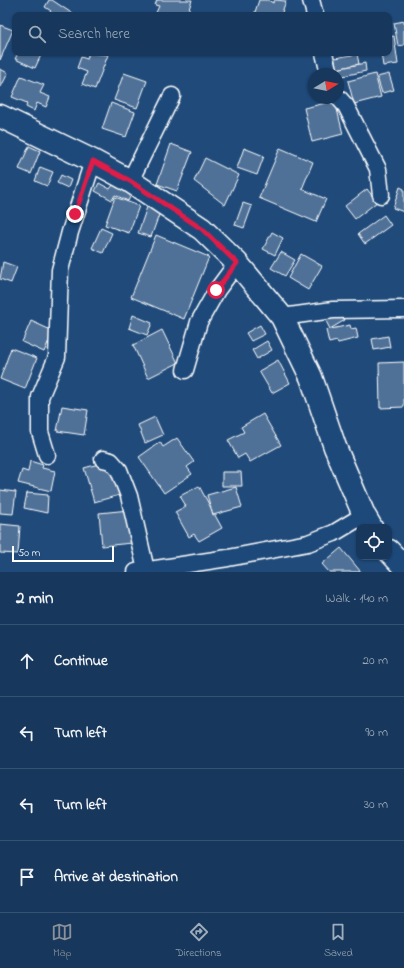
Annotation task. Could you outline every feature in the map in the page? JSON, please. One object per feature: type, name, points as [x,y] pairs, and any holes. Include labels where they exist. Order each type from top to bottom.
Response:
[{"type":"main road","points":[[0,116],[93,161],[130,181],[202,229],[237,263],[282,317],[311,377],[335,447],[368,521]]},
{"type":"main road","points":[[392,554],[404,567]]},
{"type":"street","points":[[312,0],[314,12]]},
{"type":"street","points":[[325,56],[328,68]]},
{"type":"street","points":[[130,181],[172,96]]},
{"type":"street","points":[[344,104],[378,168],[381,195]]},
{"type":"street","points":[[47,455],[40,432],[40,398],[57,357],[60,270],[70,232],[93,161]]},
{"type":"street","points":[[185,370],[198,322],[216,290],[237,263]]},
{"type":"street","points":[[282,317],[334,310],[404,310]]},
{"type":"street","points":[[102,459],[111,461],[119,470],[127,489],[141,571],[228,558],[308,543],[368,521]]},
{"type":"building","points":[[49,0],[52,0],[70,12],[50,12],[51,11],[45,7]]},
{"type":"building","points":[[157,0],[192,0],[188,12],[156,12],[159,6],[155,5]]},
{"type":"building","points":[[259,0],[268,0],[273,3],[275,0],[286,1],[282,12],[255,12]]},
{"type":"building","points":[[404,21],[404,45],[398,46],[394,23]]},
{"type":"building","points":[[0,25],[12,30],[12,32],[0,60]]},
{"type":"building","points":[[392,36],[394,36],[398,64],[383,66],[381,56],[392,56]]},
{"type":"building","points":[[16,56],[41,56],[35,68],[15,59]]},
{"type":"building","points":[[88,56],[108,56],[95,89],[82,84],[87,72],[77,68],[81,57],[87,59]]},
{"type":"building","points":[[346,56],[357,56],[359,64],[341,68],[332,68],[330,59]]},
{"type":"building","points":[[365,63],[366,71],[344,76],[344,68],[341,68]]},
{"type":"building","points":[[0,69],[8,73],[1,87],[0,87]]},
{"type":"building","points":[[124,73],[147,81],[137,108],[114,100]]},
{"type":"building","points":[[375,74],[381,97],[354,104],[348,81]]},
{"type":"building","points":[[389,74],[394,90],[382,93],[377,77]]},
{"type":"building","points":[[21,76],[44,85],[40,93],[50,97],[46,107],[37,103],[34,111],[26,107],[27,103],[12,97]]},
{"type":"building","points":[[111,103],[135,112],[126,137],[102,129]]},
{"type":"building","points":[[322,104],[336,104],[343,134],[312,142],[304,108]]},
{"type":"building","points":[[171,144],[192,152],[177,191],[157,184]]},
{"type":"building","points":[[29,146],[40,151],[31,174],[19,169]]},
{"type":"building","points":[[244,148],[264,156],[257,175],[237,168]]},
{"type":"building","points":[[280,148],[313,162],[302,189],[326,199],[316,222],[259,198]]},
{"type":"building","points":[[205,158],[239,175],[225,205],[194,181]]},
{"type":"building","points":[[40,167],[53,172],[47,186],[35,181]]},
{"type":"building","points":[[61,175],[71,180],[68,188],[57,183]]},
{"type":"building","points":[[99,183],[110,189],[113,185],[118,188],[120,184],[132,193],[128,201],[115,195],[112,200],[95,191]]},
{"type":"building","points":[[400,187],[404,189],[404,212],[393,208]]},
{"type":"building","points":[[367,189],[377,202],[355,219],[345,206]]},
{"type":"building","points":[[115,197],[139,206],[129,233],[105,225]]},
{"type":"building","points":[[243,203],[252,206],[244,228],[235,225]]},
{"type":"building","points":[[147,207],[160,212],[151,237],[138,233]]},
{"type":"building","points":[[384,215],[391,225],[365,244],[358,234]]},
{"type":"building","points":[[101,228],[112,233],[103,253],[92,248]]},
{"type":"building","points":[[272,232],[283,238],[275,255],[263,249]]},
{"type":"building","points":[[156,235],[209,257],[184,319],[131,297]]},
{"type":"building","points":[[281,252],[295,260],[285,276],[271,268]]},
{"type":"building","points":[[301,254],[322,266],[308,290],[288,278]]},
{"type":"building","points":[[3,262],[17,267],[11,283],[0,279]]},
{"type":"building","points":[[340,311],[345,320],[330,329],[325,319]]},
{"type":"building","points":[[133,315],[152,323],[147,335],[129,328]]},
{"type":"building","points":[[31,321],[53,331],[44,352],[22,342]]},
{"type":"building","points":[[260,325],[265,334],[251,341],[246,333]]},
{"type":"building","points":[[350,325],[351,329],[356,328],[358,338],[338,343],[337,341],[329,343],[326,330]]},
{"type":"building","points":[[162,330],[178,363],[148,378],[133,345]]},
{"type":"building","points":[[388,336],[390,347],[374,350],[372,339]]},
{"type":"building","points":[[267,341],[272,350],[257,359],[252,350]]},
{"type":"building","points":[[11,348],[37,358],[25,389],[0,379]]},
{"type":"building","points":[[278,360],[290,383],[272,393],[259,371]]},
{"type":"building","points":[[404,362],[404,407],[380,408],[379,363]]},
{"type":"building","points":[[62,406],[88,410],[84,435],[57,431]]},
{"type":"building","points":[[263,414],[281,445],[250,462],[245,454],[238,458],[228,440],[244,432],[241,427]]},
{"type":"building","points":[[155,417],[163,435],[145,443],[138,425]]},
{"type":"building","points":[[177,438],[194,462],[187,467],[192,474],[164,493],[139,457],[160,442],[163,447]]},
{"type":"building","points":[[30,461],[43,465],[42,468],[55,471],[51,491],[18,483],[22,470],[28,472]]},
{"type":"building","points":[[110,461],[120,495],[94,502],[84,468]]},
{"type":"building","points":[[222,472],[241,472],[242,486],[222,486]]},
{"type":"building","points":[[199,486],[222,528],[199,541],[194,534],[189,537],[175,512],[186,506],[180,496]]},
{"type":"building","points":[[236,487],[242,507],[213,515],[207,495]]},
{"type":"building","points":[[0,490],[16,492],[13,514],[0,513]]},
{"type":"building","points":[[27,493],[48,495],[47,513],[24,508]]},
{"type":"building","points":[[129,510],[132,543],[102,546],[99,513]]},
{"type":"building","points":[[0,524],[20,526],[18,554],[0,553]]},
{"type":"building","points":[[341,548],[361,572],[329,572],[322,564]]},
{"type":"route","points":[[75,214],[93,161],[130,181],[202,229],[237,263],[216,290]]}]
